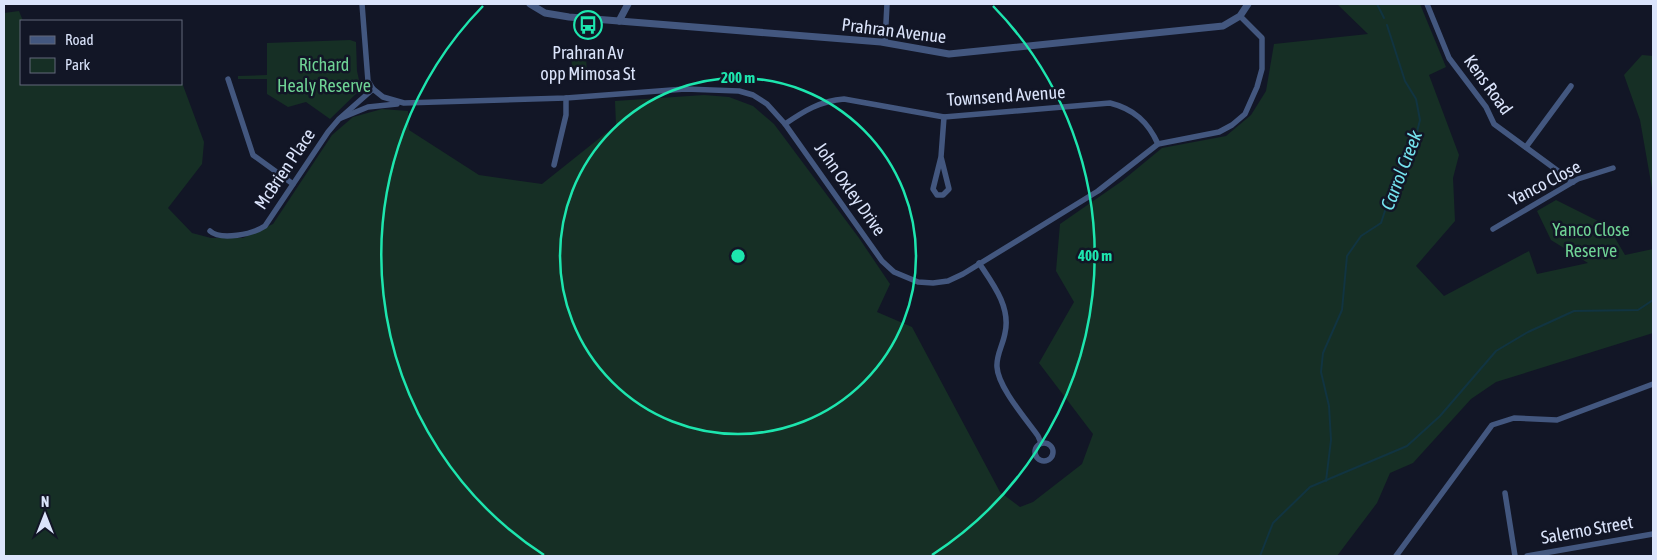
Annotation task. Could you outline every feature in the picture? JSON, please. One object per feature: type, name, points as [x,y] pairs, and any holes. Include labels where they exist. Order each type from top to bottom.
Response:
[{"type":"street","points":[[362,4],[366,72],[373,89]]},
{"type":"street","name":"Prahran Avenue","points":[[530,4],[539,11],[551,14],[885,42],[949,54],[1205,29],[1223,26],[1240,16]]},
{"type":"street","points":[[619,21],[628,4]]},
{"type":"street","points":[[885,42],[887,4]]},
{"type":"street","points":[[1240,16],[1248,4]]},
{"type":"street","name":"Kens Road","points":[[1427,4],[1449,58],[1486,107],[1494,124],[1574,182]]},
{"type":"street","name":"John Oxley Drive","points":[[373,89],[392,101],[404,103],[566,98],[685,89],[739,91],[753,95],[768,104],[785,124],[882,261],[894,272],[912,280],[933,283],[948,281],[979,264],[1098,191],[1158,144],[1219,132],[1232,125],[1245,114],[1257,87],[1262,69],[1263,50],[1262,38],[1240,16]]},
{"type":"street","points":[[228,79],[253,155],[294,184]]},
{"type":"street","points":[[1526,147],[1571,86]]},
{"type":"street","name":"McBrien Place","points":[[210,231],[226,235],[259,230],[269,221],[338,119],[373,89]]},
{"type":"street","points":[[554,165],[566,115],[566,98]]},
{"type":"street","name":"Townsend Avenue","points":[[785,124],[807,109],[828,100],[844,99],[944,117],[1110,103],[1127,107],[1143,120],[1153,132],[1158,144]]},
{"type":"street","points":[[338,119],[368,108],[404,103]]},
{"type":"street","points":[[942,157],[933,183],[934,193],[937,195],[943,195],[949,190],[942,157],[944,117]]},
{"type":"street","name":"Yanco Close","points":[[1493,229],[1574,182],[1613,168]]},
{"type":"street","points":[[979,264],[997,290],[1006,311],[1006,332],[998,357],[997,367],[1000,379],[1041,443]]},
{"type":"street","points":[[1396,556],[1492,425],[1514,418],[1557,420],[1653,384]]},
{"type":"street","points":[[1505,493],[1515,556]]},
{"type":"street","name":"Salerno Street","points":[[1527,556],[1653,534]]},
{"type":"green space","name":"Yanco Close Reserve","points":[[1337,4],[1420,4],[1446,67],[1429,75],[1459,155],[1453,178],[1455,221],[1416,266],[1444,296],[1529,251],[1537,274],[1588,263],[1551,240],[1537,211],[1556,200],[1608,226],[1625,255],[1653,249],[1653,333],[1496,382],[1471,399],[1413,463],[1390,473],[1377,503],[1337,556],[4,556],[4,13],[19,11],[23,20],[20,20],[20,85],[182,85],[182,83],[204,142],[202,164],[168,208],[192,233],[211,238],[243,238],[273,224],[332,135],[353,117],[382,109],[408,111],[409,130],[479,175],[542,184],[616,125],[615,101],[704,95],[729,97],[753,106],[774,124],[859,238],[890,284],[877,312],[912,327],[1000,492],[1020,507],[1033,502],[1082,464],[1093,434],[1039,363],[1074,302],[1056,271],[1060,224],[1122,181],[1162,148],[1226,136],[1251,115],[1266,91],[1274,44],[1368,34]]},
{"type":"green space","name":"Richard Healy Reserve","points":[[350,40],[356,42],[357,71],[361,89],[330,119],[306,102],[288,107],[267,94],[267,79],[238,79],[238,76],[267,75],[267,43]]},
{"type":"green space","points":[[586,53],[587,80],[573,80],[571,54]]},
{"type":"green space","points":[[1642,55],[1653,56],[1653,194],[1640,120],[1624,75]]},
{"type":"waterway","name":"Carrol Creek","points":[[1377,4],[1384,18]]},
{"type":"waterway","name":"Carrol Creek","points":[[1326,481],[1331,440],[1329,406],[1321,372],[1323,353],[1342,310],[1347,256],[1361,236],[1381,223],[1399,168],[1414,144],[1420,120],[1416,99],[1405,81],[1387,25]]},
{"type":"waterway","points":[[1260,556],[1273,523],[1310,487],[1407,446],[1440,416],[1496,351],[1528,332],[1574,311],[1638,310],[1653,300]]},
{"type":"place","name":"Prahran Av opp Mimosa St","points":[[588,25]]}]
